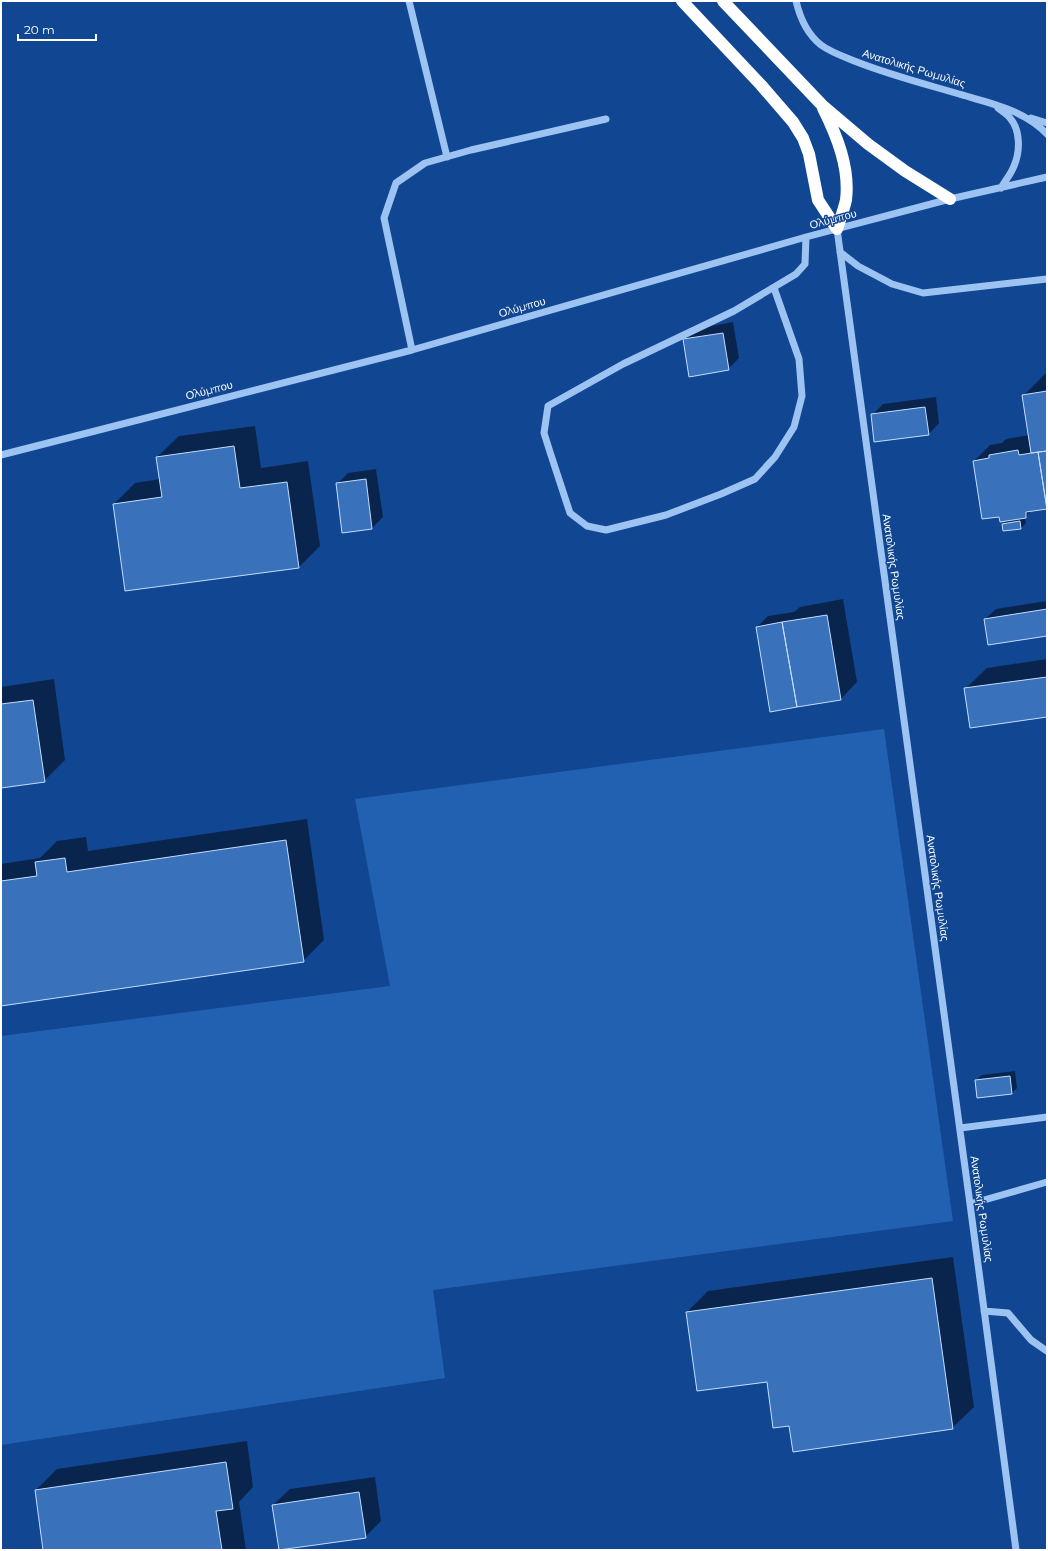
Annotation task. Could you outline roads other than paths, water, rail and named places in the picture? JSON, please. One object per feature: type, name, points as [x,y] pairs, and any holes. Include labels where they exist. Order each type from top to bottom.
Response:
[{"type":"highway","points":[[682,1],[761,85],[792,122],[803,138],[809,154],[818,200],[837,229]]},
{"type":"highway","points":[[723,1],[822,105],[868,144],[904,170],[950,199]]},
{"type":"highway","points":[[822,105],[841,148],[846,179],[846,200],[837,229]]},
{"type":"street","points":[[409,1],[447,157]]},
{"type":"street","name":"Ανατολικής Ρωμυλίας","points":[[796,1],[800,16],[810,33],[822,45],[835,54],[874,69],[995,105],[1025,116],[1047,134]]},
{"type":"street","points":[[995,105],[1010,118],[1016,129],[1018,143],[1018,156],[1014,168],[1001,188]]},
{"type":"street","points":[[1025,116],[1047,123]]},
{"type":"street","points":[[412,350],[384,218],[396,183],[425,163],[606,119]]},
{"type":"street","name":"Ολύμπου","points":[[1,455],[412,350],[806,237],[950,199],[1047,177]]},
{"type":"street","name":"Ανατολικής Ρωμυλίας","points":[[837,229],[1016,1550]]},
{"type":"street","points":[[774,288],[799,358],[802,396],[794,427],[775,456],[755,479],[666,515],[606,530],[587,526],[570,513],[544,433],[548,406],[622,364],[734,311],[796,274],[805,264],[806,237]]},
{"type":"street","points":[[840,252],[858,266],[892,284],[923,293],[1047,279]]},
{"type":"street","points":[[960,1128],[1047,1117]]},
{"type":"street","points":[[970,1204],[1047,1182]]},
{"type":"street","points":[[984,1311],[1008,1313],[1031,1340],[1047,1350]]}]
